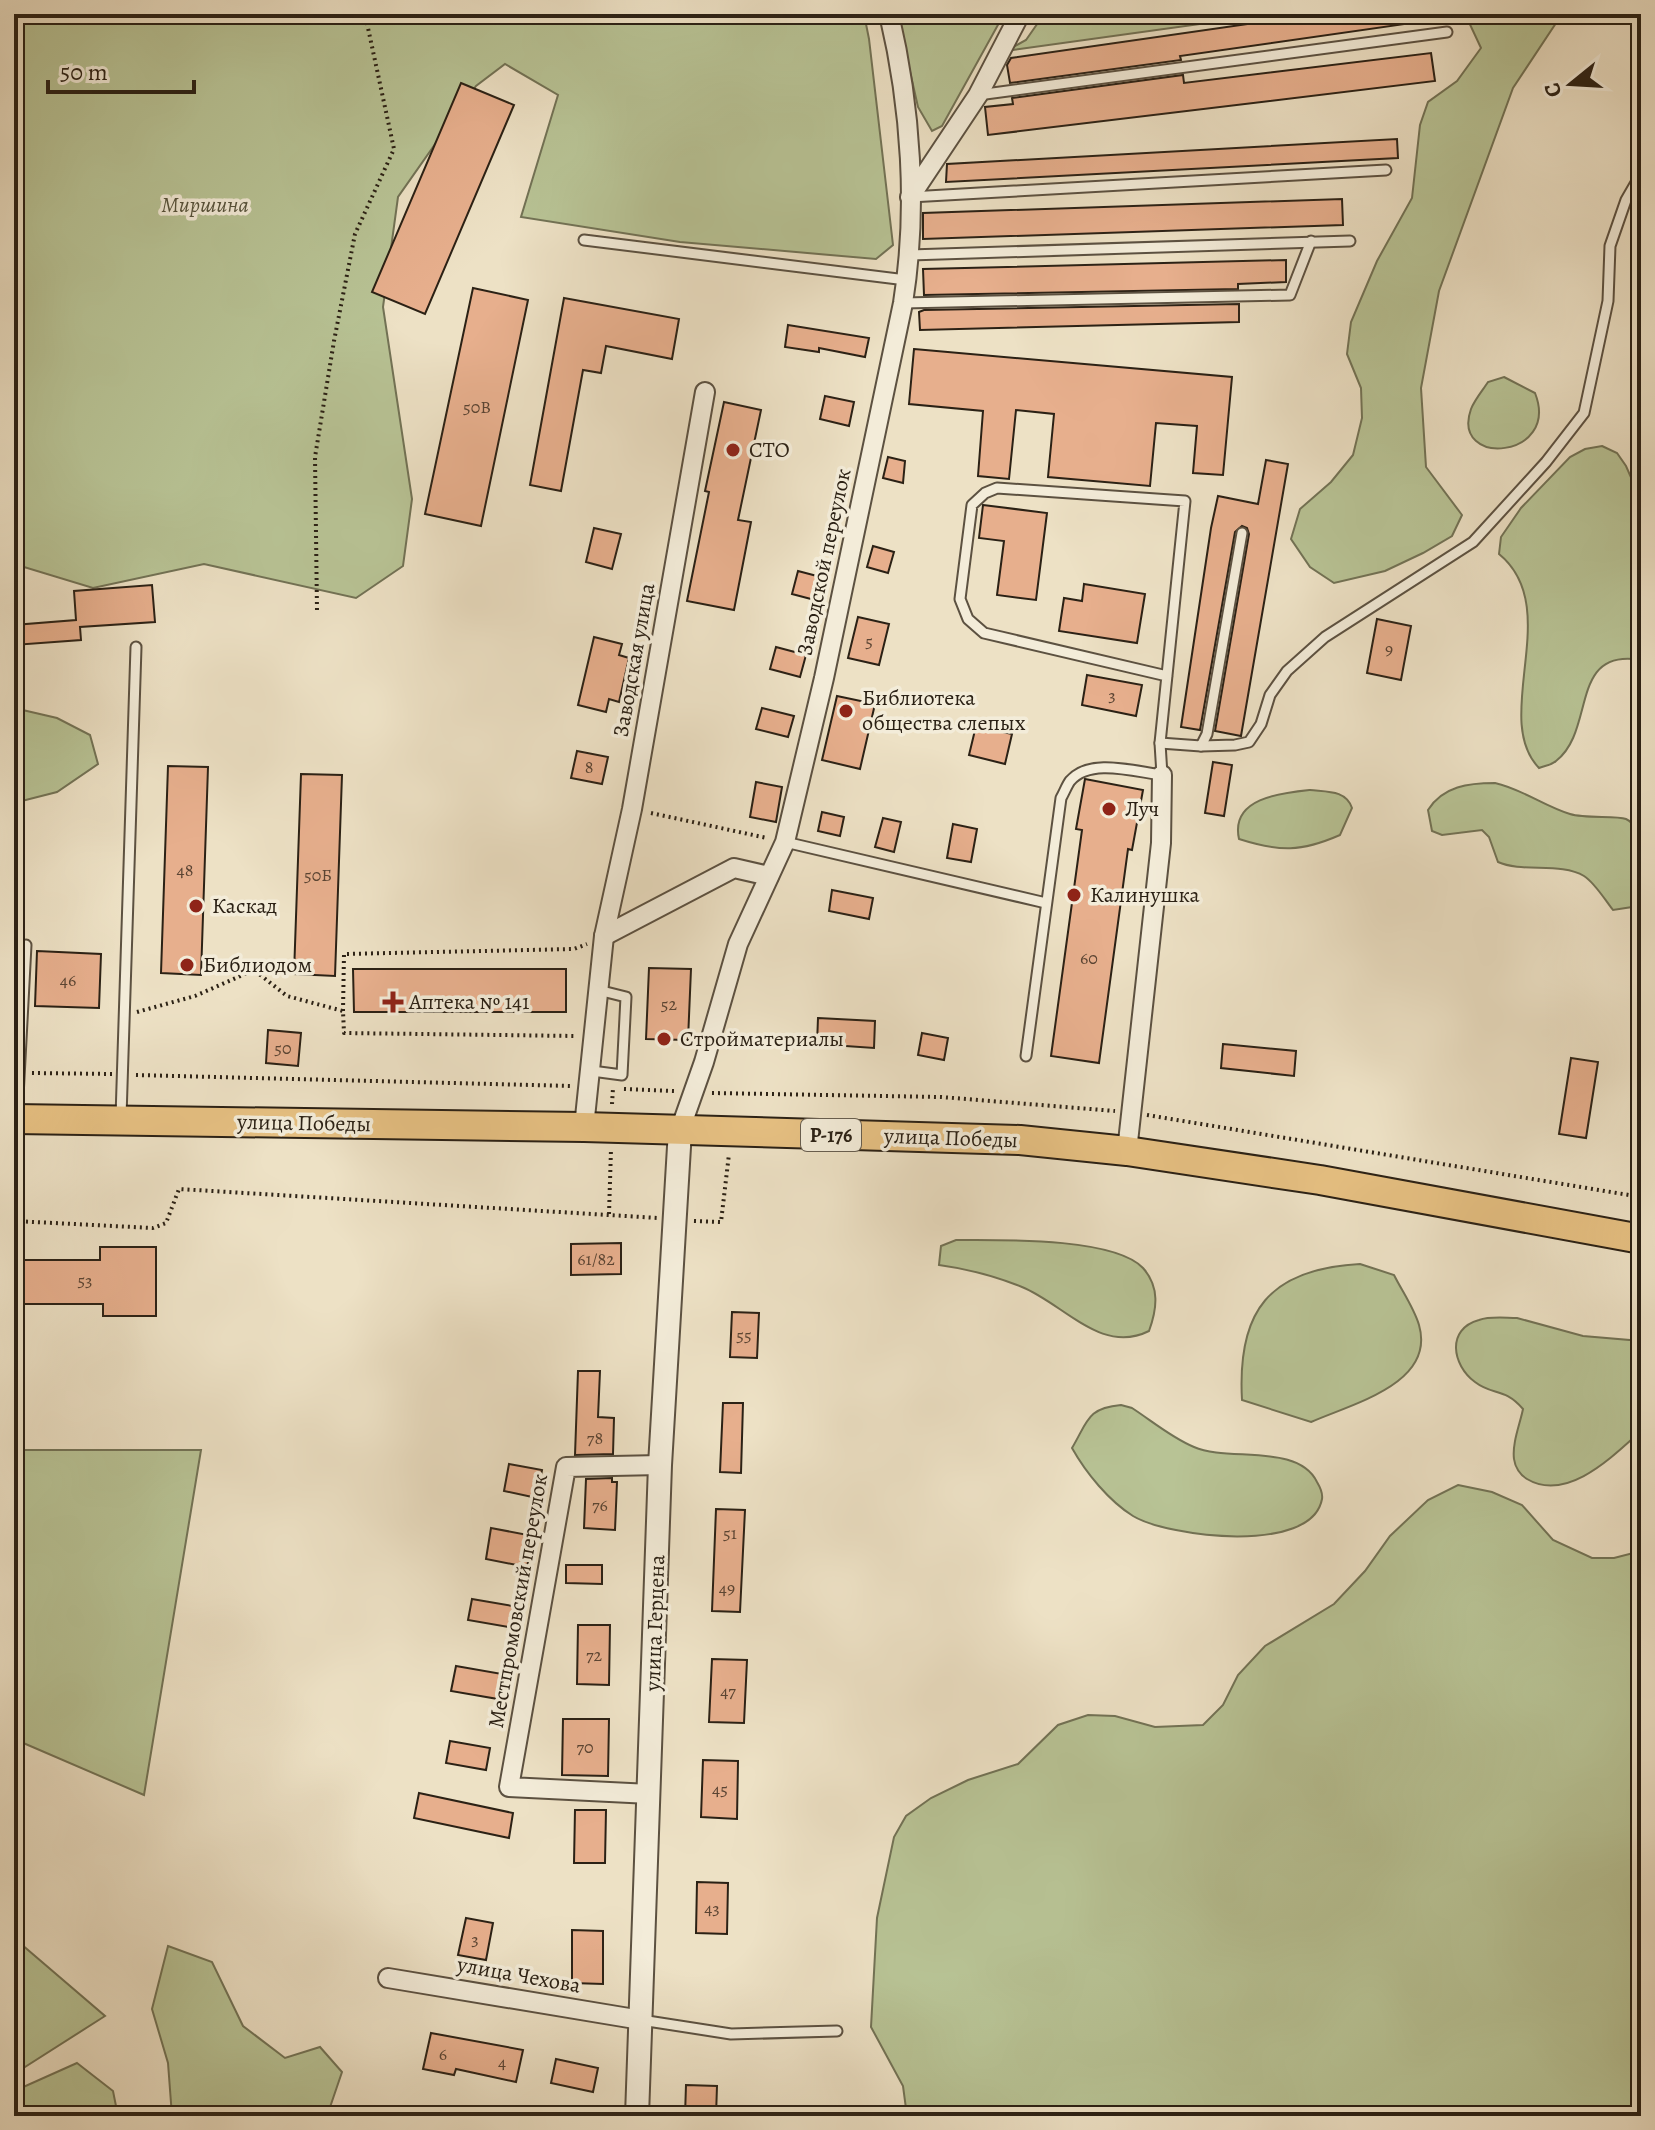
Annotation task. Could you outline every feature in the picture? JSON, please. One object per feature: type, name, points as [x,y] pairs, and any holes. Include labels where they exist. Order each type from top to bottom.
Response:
[{"type":"highway","name":"улица Победы","points":[[16,1119],[584,1127],[1020,1140],[1127,1151],[1320,1180],[1641,1239]]},
{"type":"street","name":"Заводской переулок","points":[[680,1130],[704,1062],[738,944],[785,842],[824,678],[903,303],[910,255],[910,197],[902,77],[889,14]]},
{"type":"street","points":[[910,197],[978,95],[1020,14]]},
{"type":"street","name":"Заводская улица","points":[[584,1127],[604,936],[632,809],[705,392]]},
{"type":"street","points":[[1127,1151],[1161,843],[1162,775]]},
{"type":"street","points":[[604,936],[734,868],[769,876]]},
{"type":"street","name":"улица Герцена","points":[[637,2116],[660,1465],[680,1130]]},
{"type":"street","name":"Местпромовский переулок","points":[[650,1794],[509,1787],[566,1467],[660,1465]]},
{"type":"street","name":"улица Чехова","points":[[388,1978],[641,2020]]},
{"type":"lane","points":[[978,95],[1447,32]]},
{"type":"lane","points":[[910,197],[1386,170]]},
{"type":"lane","points":[[1160,743],[1201,746],[1249,742],[1261,724],[1270,695],[1287,671],[1325,637],[1473,542],[1546,462],[1584,413],[1608,301],[1610,246],[1626,200],[1641,174]]},
{"type":"lane","points":[[584,240],[906,280]]},
{"type":"lane","points":[[903,303],[1290,295],[1311,241]]},
{"type":"lane","points":[[910,255],[1350,241]]},
{"type":"lane","points":[[1026,1056],[1061,798],[1070,781],[1083,771],[1100,768],[1162,775],[1160,743],[1167,676],[1185,501],[997,488],[985,493],[972,505],[960,599],[968,619],[984,633],[1167,676]]},
{"type":"lane","points":[[1201,746],[1207,734],[1242,533]]},
{"type":"lane","points":[[121,1121],[136,647]]},
{"type":"lane","points":[[785,842],[1046,903]]},
{"type":"lane","points":[[16,1119],[26,945]]},
{"type":"lane","points":[[591,1079],[622,1075],[626,997],[598,990]]},
{"type":"lane","points":[[641,2020],[731,2034],[837,2031]]},
{"type":"path","points":[[317,610],[315,457],[334,341],[355,234],[394,149],[365,14]]},
{"type":"path","points":[[632,809],[785,842]]},
{"type":"path","points":[[595,1036],[344,1033],[344,954],[574,949],[604,936]]},
{"type":"path","points":[[125,1016],[195,996],[254,970],[287,996],[343,1011]]},
{"type":"path","points":[[20,1072],[591,1079]]},
{"type":"path","points":[[14,1221],[153,1228],[166,1223],[179,1189],[721,1222],[732,1132],[731,1093]]},
{"type":"green space","name":"Миршина","points":[[14,14],[864,14],[893,245],[876,259],[680,242],[521,217],[558,95],[505,64],[476,86],[398,197],[383,307],[412,499],[403,566],[356,598],[204,564],[93,588],[14,564]]},
{"type":"green space","points":[[897,14],[1004,14],[942,126],[932,131],[918,107]]},
{"type":"green space","points":[[1052,14],[1272,14],[1006,51],[1026,40],[1042,17]]},
{"type":"green space","points":[[1457,14],[1562,14],[1513,88],[1439,291],[1421,388],[1426,467],[1462,515],[1452,536],[1423,553],[1385,571],[1334,583],[1310,567],[1291,539],[1300,509],[1331,482],[1353,455],[1362,418],[1361,388],[1347,354],[1351,322],[1377,261],[1412,198],[1420,125],[1428,102],[1457,81],[1481,48],[1467,18]]},
{"type":"green space","points":[[1504,377],[1535,393],[1539,415],[1533,432],[1521,443],[1505,448],[1489,447],[1476,441],[1469,428],[1471,409],[1488,382]]},
{"type":"green space","points":[[1602,446],[1617,453],[1641,500],[1641,674],[1634,659],[1614,660],[1600,668],[1591,681],[1568,748],[1554,762],[1539,768],[1526,746],[1521,721],[1528,632],[1526,603],[1518,577],[1499,554],[1501,537],[1521,508],[1570,457],[1585,449]]},
{"type":"green space","points":[[14,708],[57,718],[90,735],[98,764],[57,792],[14,803]]},
{"type":"green space","points":[[1495,783],[1570,814],[1621,818],[1633,825],[1641,847],[1641,875],[1632,907],[1613,910],[1592,883],[1575,872],[1498,862],[1489,837],[1482,830],[1442,835],[1432,831],[1428,810],[1441,796],[1466,785]]},
{"type":"green space","points":[[1310,790],[1335,793],[1349,802],[1352,808],[1340,835],[1314,845],[1290,848],[1239,839],[1238,825],[1242,814],[1250,806],[1272,796]]},
{"type":"green space","points":[[956,1240],[1054,1242],[1107,1251],[1128,1258],[1143,1268],[1152,1283],[1155,1306],[1149,1331],[1131,1337],[1115,1337],[1099,1332],[1022,1287],[981,1273],[939,1265],[941,1246]]},
{"type":"green space","points":[[1360,1264],[1394,1275],[1417,1319],[1421,1345],[1415,1363],[1403,1377],[1367,1399],[1311,1422],[1242,1400],[1246,1342],[1253,1319],[1265,1300],[1281,1286],[1302,1275]]},
{"type":"green space","points":[[1488,1318],[1517,1318],[1583,1336],[1641,1341],[1641,1431],[1603,1464],[1573,1481],[1542,1485],[1522,1475],[1515,1465],[1514,1453],[1523,1409],[1510,1397],[1475,1382],[1467,1375],[1457,1357],[1457,1339],[1468,1325]]},
{"type":"green space","points":[[1121,1405],[1132,1408],[1194,1447],[1295,1462],[1308,1470],[1317,1482],[1322,1499],[1312,1517],[1293,1528],[1267,1535],[1206,1535],[1151,1524],[1133,1516],[1099,1486],[1072,1448],[1095,1413]]},
{"type":"green space","points":[[14,1450],[201,1450],[144,1795],[14,1739]]},
{"type":"green space","points":[[1458,1485],[1492,1492],[1522,1505],[1553,1540],[1592,1558],[1614,1558],[1641,1551],[1641,2116],[907,2116],[903,2086],[871,2027],[877,1918],[894,1837],[906,1816],[931,1798],[968,1780],[1018,1764],[1058,1725],[1088,1715],[1115,1716],[1155,1727],[1203,1725],[1223,1705],[1238,1675],[1265,1646],[1334,1604],[1365,1571],[1390,1536],[1428,1500]]},
{"type":"green space","points":[[14,1938],[105,2016],[14,2074]]},
{"type":"green space","points":[[168,1946],[212,1962],[243,2026],[285,2058],[320,2047],[342,2072],[327,2116],[172,2116],[168,2063],[152,2009]]},
{"type":"green space","points":[[77,2063],[113,2091],[118,2116],[14,2116],[21,2088]]},
{"type":"building","points":[[1317,14],[1412,14],[1412,23],[1180,56],[1181,60],[1010,83],[1007,65],[1011,58]]},
{"type":"building","points":[[1431,53],[1435,81],[988,135],[985,107],[1013,104],[1012,98],[1183,75],[1184,83]]},
{"type":"building","points":[[461,83],[514,105],[425,314],[372,292]]},
{"type":"building","points":[[1397,139],[1398,158],[946,182],[947,164]]},
{"type":"building","points":[[1342,199],[1343,225],[923,239],[923,213]]},
{"type":"building","points":[[1286,260],[1286,282],[1238,284],[1238,289],[924,295],[923,269]]},
{"type":"building","points":[[473,288],[528,300],[481,526],[425,514]]},
{"type":"building","points":[[564,298],[679,319],[672,359],[606,346],[601,373],[583,370],[561,491],[530,485]]},
{"type":"building","points":[[1239,304],[1239,322],[920,330],[919,312],[924,310]]},
{"type":"building","points":[[788,325],[869,338],[865,357],[819,348],[819,352],[785,347]]},
{"type":"building","points":[[914,349],[1232,377],[1223,475],[1193,473],[1197,426],[1156,423],[1150,486],[1048,477],[1054,414],[1016,410],[1009,479],[978,476],[983,411],[909,404]]},
{"type":"building","points":[[825,396],[854,402],[849,426],[820,419]]},
{"type":"building","points":[[724,402],[761,410],[738,520],[751,522],[734,610],[687,601],[709,492],[705,491]]},
{"type":"building","points":[[888,457],[905,461],[903,483],[883,478]]},
{"type":"building","points":[[1266,460],[1288,464],[1241,736],[1215,731],[1249,534],[1247,528],[1242,526],[1235,532],[1200,730],[1181,727],[1218,496],[1258,504]]},
{"type":"building","points":[[983,505],[1047,513],[1036,600],[997,595],[1004,541],[979,538]]},
{"type":"building","points":[[594,528],[621,534],[612,569],[586,562]]},
{"type":"building","points":[[873,546],[894,552],[888,573],[867,567]]},
{"type":"building","points":[[798,571],[817,576],[811,599],[792,594]]},
{"type":"building","points":[[1084,584],[1145,594],[1137,643],[1059,631],[1064,598],[1082,601]]},
{"type":"building","points":[[152,585],[155,622],[80,627],[81,640],[14,645],[14,625],[76,620],[74,591]]},
{"type":"building","points":[[858,617],[889,624],[879,665],[848,658]]},
{"type":"building","points":[[1377,619],[1411,626],[1401,680],[1367,673]]},
{"type":"building","points":[[594,637],[622,644],[619,655],[629,658],[619,702],[609,699],[606,712],[578,705]]},
{"type":"building","points":[[776,647],[806,655],[800,677],[770,669]]},
{"type":"building","points":[[1087,675],[1142,685],[1136,716],[1082,705]]},
{"type":"building","points":[[837,696],[875,704],[860,769],[822,760]]},
{"type":"building","points":[[762,708],[794,716],[788,737],[756,729]]},
{"type":"building","points":[[976,726],[1012,734],[1005,764],[969,755]]},
{"type":"building","points":[[577,751],[608,757],[602,784],[571,778]]},
{"type":"building","points":[[1213,762],[1232,765],[1224,816],[1205,813]]},
{"type":"building","points":[[168,766],[208,767],[201,975],[161,973]]},
{"type":"building","points":[[301,774],[342,775],[335,976],[294,974]]},
{"type":"building","points":[[1085,779],[1143,790],[1132,850],[1128,849],[1099,1063],[1051,1056],[1082,830],[1076,829]]},
{"type":"building","points":[[756,782],[782,787],[776,822],[750,817]]},
{"type":"building","points":[[822,812],[844,817],[840,836],[818,831]]},
{"type":"building","points":[[883,818],[901,822],[894,852],[875,847]]},
{"type":"building","points":[[953,824],[977,829],[971,862],[947,858]]},
{"type":"building","points":[[832,890],[873,898],[869,919],[829,911]]},
{"type":"building","points":[[37,951],[101,954],[99,1008],[35,1006]]},
{"type":"building","points":[[649,968],[691,969],[688,1040],[646,1039]]},
{"type":"building","points":[[353,969],[566,969],[566,1012],[354,1012]]},
{"type":"building","points":[[818,1018],[875,1021],[874,1048],[817,1044]]},
{"type":"building","points":[[268,1030],[301,1033],[298,1066],[266,1063]]},
{"type":"building","points":[[922,1033],[948,1038],[944,1060],[918,1055]]},
{"type":"building","points":[[1223,1044],[1296,1051],[1294,1076],[1221,1068]]},
{"type":"building","points":[[1571,1058],[1598,1062],[1586,1138],[1559,1134]]},
{"type":"building","points":[[621,1243],[621,1274],[571,1275],[571,1244]]},
{"type":"building","points":[[100,1247],[156,1247],[156,1316],[103,1316],[103,1304],[14,1304],[14,1260],[100,1260]]},
{"type":"building","points":[[732,1312],[759,1313],[757,1358],[730,1357]]},
{"type":"building","points":[[578,1371],[600,1371],[598,1417],[614,1418],[613,1454],[575,1455]]},
{"type":"building","points":[[723,1403],[743,1403],[741,1473],[720,1472]]},
{"type":"building","points":[[509,1464],[542,1470],[537,1498],[504,1491]]},
{"type":"building","points":[[612,1478],[612,1482],[617,1482],[615,1530],[584,1528],[586,1479]]},
{"type":"building","points":[[716,1509],[745,1510],[740,1612],[712,1611]]},
{"type":"building","points":[[491,1528],[533,1536],[527,1567],[486,1559]]},
{"type":"building","points":[[566,1565],[602,1565],[602,1584],[566,1583]]},
{"type":"building","points":[[472,1599],[518,1607],[514,1628],[468,1620]]},
{"type":"building","points":[[578,1625],[610,1625],[609,1685],[577,1684]]},
{"type":"building","points":[[712,1659],[747,1660],[744,1723],[709,1722]]},
{"type":"building","points":[[456,1666],[502,1674],[498,1699],[451,1691]]},
{"type":"building","points":[[563,1719],[609,1719],[608,1776],[562,1775]]},
{"type":"building","points":[[450,1741],[490,1748],[486,1770],[446,1763]]},
{"type":"building","points":[[703,1760],[738,1761],[737,1819],[701,1817]]},
{"type":"building","points":[[419,1793],[513,1813],[509,1838],[414,1818]]},
{"type":"building","points":[[575,1810],[606,1810],[605,1863],[574,1863]]},
{"type":"building","points":[[697,1882],[728,1883],[727,1934],[696,1933]]},
{"type":"building","points":[[466,1918],[493,1923],[486,1960],[458,1955]]},
{"type":"building","points":[[572,1930],[603,1931],[603,1984],[572,1983]]},
{"type":"building","points":[[431,2033],[523,2050],[516,2082],[456,2069],[454,2075],[423,2069]]},
{"type":"building","points":[[556,2059],[598,2068],[593,2092],[551,2083]]},
{"type":"building","points":[[686,2085],[717,2086],[716,2116],[685,2116]]},
{"type":"place","name":"СТО","points":[[733,450]]},
{"type":"place","name":"Библиотека общества слепых","points":[[846,711]]},
{"type":"place","name":"Луч","points":[[1109,809]]},
{"type":"place","name":"Калинушка","points":[[1074,895]]},
{"type":"place","name":"Каскад","points":[[196,906]]},
{"type":"place","name":"Библиодом","points":[[187,965]]},
{"type":"place","name":"Аптека № 141","points":[[393,1002]]},
{"type":"place","name":"Стройматериалы","points":[[664,1039]]}]
